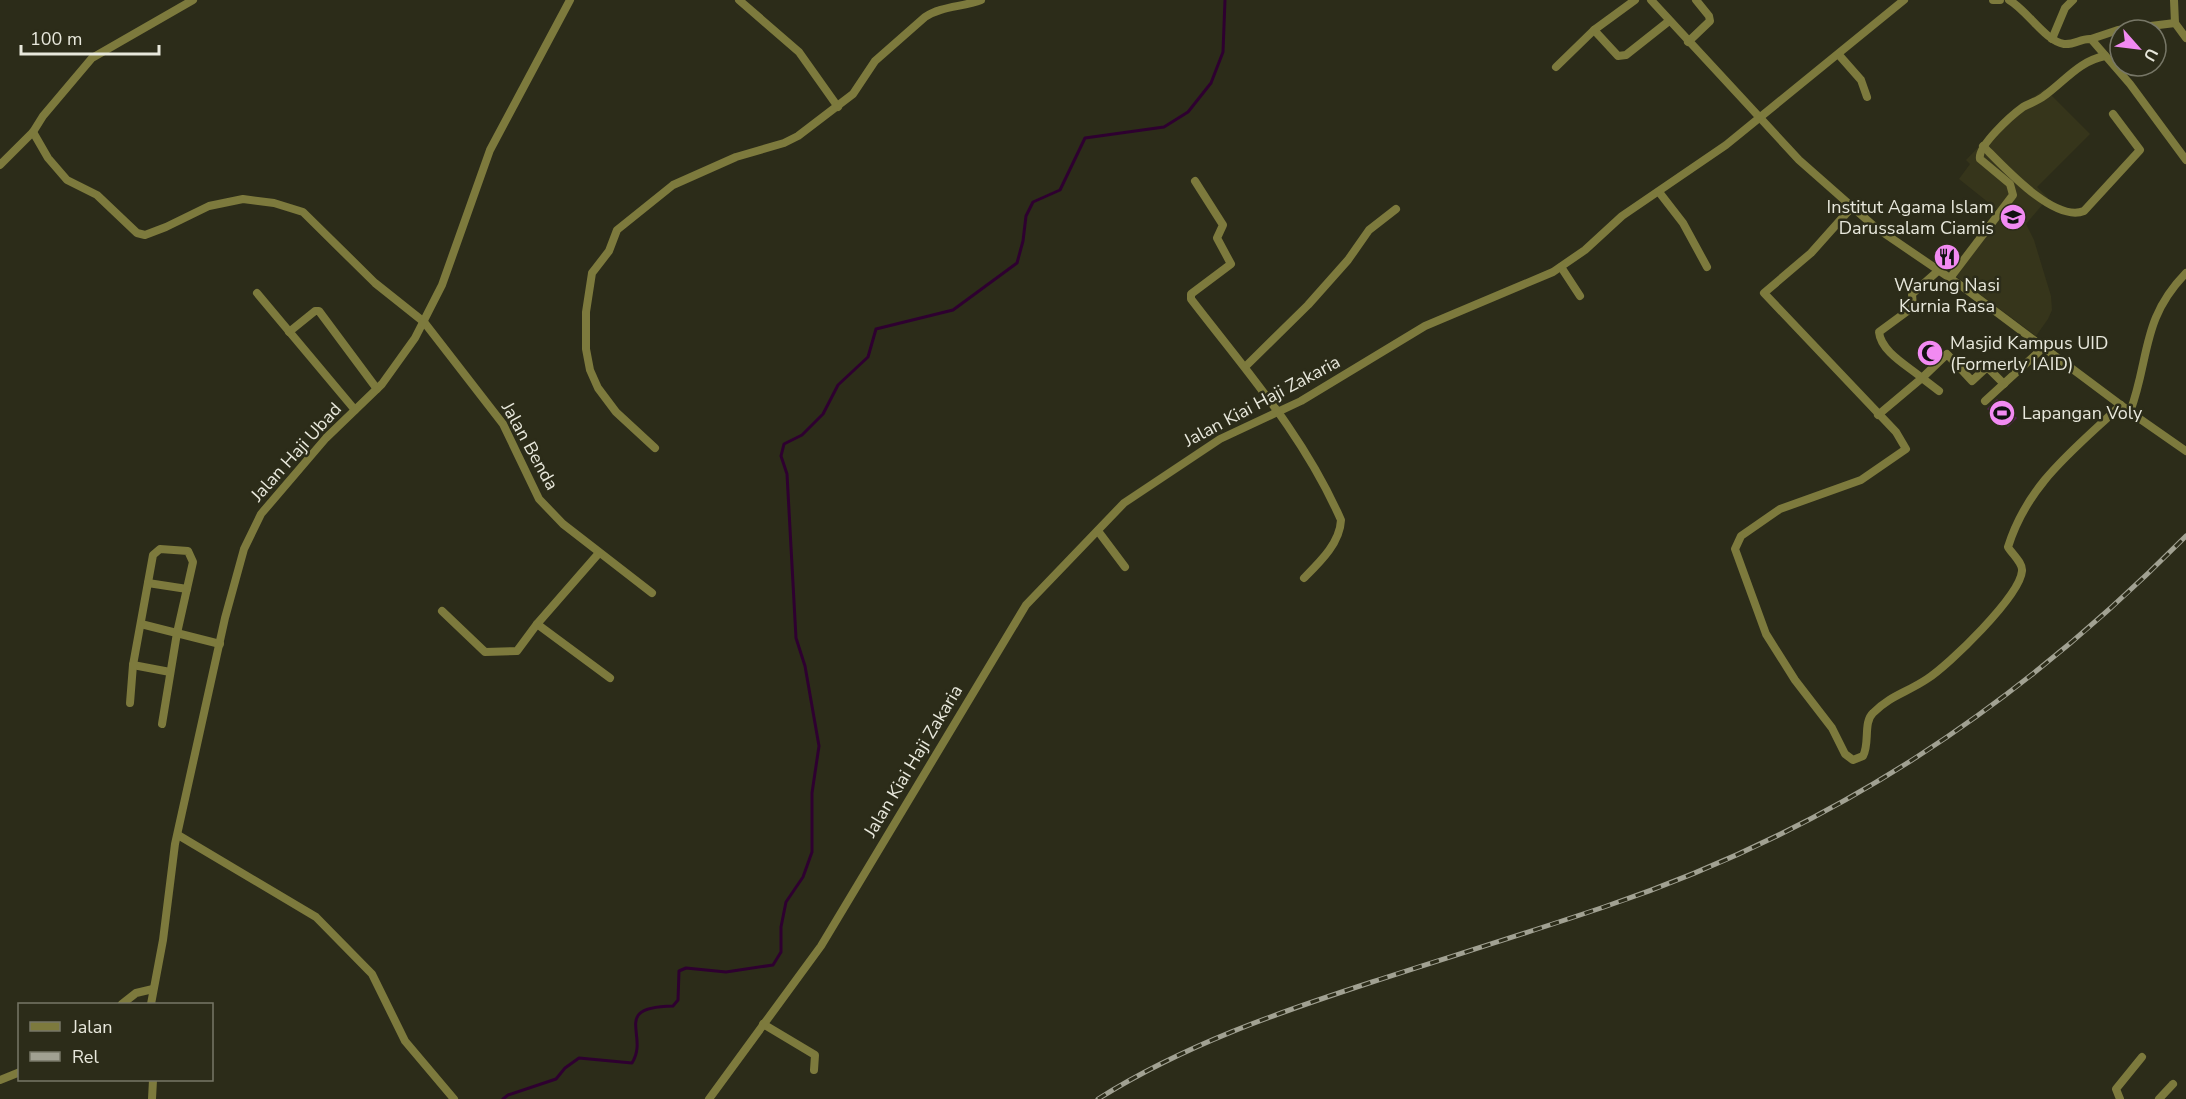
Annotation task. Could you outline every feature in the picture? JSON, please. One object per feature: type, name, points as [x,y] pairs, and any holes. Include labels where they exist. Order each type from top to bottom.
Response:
[{"type":"street","points":[[0,165],[33,132],[43,116],[92,58],[193,0]]},
{"type":"street","name":"Jalan Haji Ubad","points":[[151,1003],[178,835],[220,644],[244,549],[261,514],[326,438],[376,389],[424,322],[442,285],[490,150],[570,0]]},
{"type":"street","points":[[739,0],[799,52],[838,107]]},
{"type":"street","points":[[655,448],[616,412],[598,388],[590,370],[586,349],[586,312],[592,273],[609,251],[617,230],[658,195],[736,157],[791,141],[854,94],[875,61],[932,12],[962,7],[981,0]]},
{"type":"street","points":[[1556,67],[1594,30],[1635,0]]},
{"type":"street","points":[[1651,0],[1799,160],[1852,207],[2186,451]]},
{"type":"street","name":"Jalan Kiai Haji Zakaria","points":[[709,1099],[821,946],[1021,611],[1124,503],[1155,480],[1220,439],[1344,377],[1425,326],[1561,267],[1585,250],[1622,216],[1696,167],[1759,118],[1904,0]]},
{"type":"street","points":[[1993,0],[2000,0]]},
{"type":"street","points":[[2009,0],[2066,44],[2127,28],[2175,22]]},
{"type":"street","points":[[2053,36],[2065,9],[2073,0]]},
{"type":"street","points":[[2174,0],[2175,22],[2186,38]]},
{"type":"street","points":[[1688,42],[1710,21],[1702,2]]},
{"type":"street","points":[[1594,30],[1611,51],[1622,56],[1669,21]]},
{"type":"street","points":[[2091,39],[2186,160]]},
{"type":"street","points":[[1839,55],[1861,80],[1867,97]]},
{"type":"street","points":[[1950,278],[2013,195],[2010,184],[1980,159],[1983,146],[2024,107],[2046,95],[2091,58],[2105,56]]},
{"type":"street","points":[[1983,146],[2025,188],[2056,207],[2078,214],[2084,211],[2140,150],[2113,114]]},
{"type":"street","name":"Jalan Benda","points":[[33,132],[48,158],[67,180],[97,195],[137,234],[166,228],[210,206],[243,199],[294,207],[322,230],[375,283],[424,322],[503,424],[539,499],[563,524],[599,554],[652,593]]},
{"type":"street","points":[[1195,181],[1223,225],[1217,238],[1232,264],[1191,294],[1191,299],[1280,411],[1306,453],[1341,520],[1340,532],[1322,560],[1304,578]]},
{"type":"street","points":[[1659,192],[1683,223],[1707,267]]},
{"type":"street","points":[[1852,207],[1811,253],[1764,292],[1896,432],[1906,449],[1861,480],[1780,509],[1741,536],[1735,549],[1766,634],[1795,680],[1832,728],[1845,754],[1853,760],[1865,752],[1870,715],[1887,698],[1928,678],[1986,626],[2006,600],[2022,571],[2020,563],[2008,548],[2023,508],[2040,483],[2121,405]]},
{"type":"street","points":[[1245,367],[1314,298],[1348,260],[1369,230],[1396,209]]},
{"type":"street","points":[[1561,267],[1580,296]]},
{"type":"street","points":[[1939,270],[1912,294],[1913,307],[1879,332],[1880,339],[1894,356],[1939,392]]},
{"type":"street","points":[[2130,412],[2149,332],[2166,297],[2186,273]]},
{"type":"street","points":[[257,293],[355,410]]},
{"type":"street","points":[[290,332],[315,311],[319,311],[376,389]]},
{"type":"street","points":[[1985,402],[2044,347]]},
{"type":"street","points":[[1878,415],[1947,354],[1972,381],[1987,367],[2004,384]]},
{"type":"street","points":[[1098,531],[1125,567]]},
{"type":"street","points":[[130,703],[133,665],[156,551],[160,549],[188,551],[193,562],[177,633],[162,724]]},
{"type":"street","points":[[442,611],[485,652],[514,652],[599,554]]},
{"type":"street","points":[[148,583],[187,589]]},
{"type":"street","points":[[141,624],[220,644]]},
{"type":"street","points":[[537,624],[610,678]]},
{"type":"street","points":[[133,665],[170,672]]},
{"type":"street","points":[[178,835],[316,917],[372,974],[405,1041],[454,1099]]},
{"type":"street","points":[[124,1003],[136,993],[153,989]]},
{"type":"street","points":[[763,1024],[815,1055],[814,1070]]},
{"type":"street","points":[[2120,1099],[2116,1089],[2142,1057]]},
{"type":"street","points":[[0,1080],[18,1073]]},
{"type":"street","points":[[152,1099],[153,1081]]},
{"type":"street","points":[[2159,1099],[2173,1084]]},
{"type":"shaded area","name":"Institut Agama Islam Darussalam Ciamis","points":[[2045,89],[2090,134],[2037,187],[2048,198],[2026,224],[2034,240],[2051,296],[2052,310],[2036,336],[1949,271],[1999,211],[1959,179],[1970,164],[1966,160],[2013,111]]},
{"type":"shaded area","name":"Lapangan Voly","points":[[1997,399],[2017,418],[2008,427],[1987,409]]},
{"type":"waterway","points":[[503,1099],[508,1095],[556,1079],[565,1068],[579,1058],[632,1063],[636,1053],[637,1017],[643,1011],[673,1006],[678,1000],[679,971],[686,968],[726,972],[773,965],[781,952],[781,927],[786,902],[803,877],[812,852],[812,793],[819,746],[805,666],[796,638],[787,474],[781,456],[784,444],[802,435],[823,414],[838,385],[868,357],[876,329],[953,310],[1017,263],[1026,216],[1033,202],[1060,190],[1085,138],[1164,127],[1188,112],[1211,83],[1223,52],[1225,0]]},
{"type":"railway","points":[[1098,1099],[1197,1046],[1266,1018],[1604,907],[1688,876],[1767,841],[1844,801],[1917,757],[1988,708],[2056,655],[2122,598],[2186,536]]},
{"type":"place","name":"Institut Agama Islam Darussalam Ciamis","points":[[2013,217]]},
{"type":"place","name":"Warung Nasi Kurnia Rasa","points":[[1947,257]]},
{"type":"place","name":"Masjid Kampus UID (Formerly IAID)","points":[[1930,353]]},
{"type":"place","name":"Lapangan Voly","points":[[2002,413]]}]
